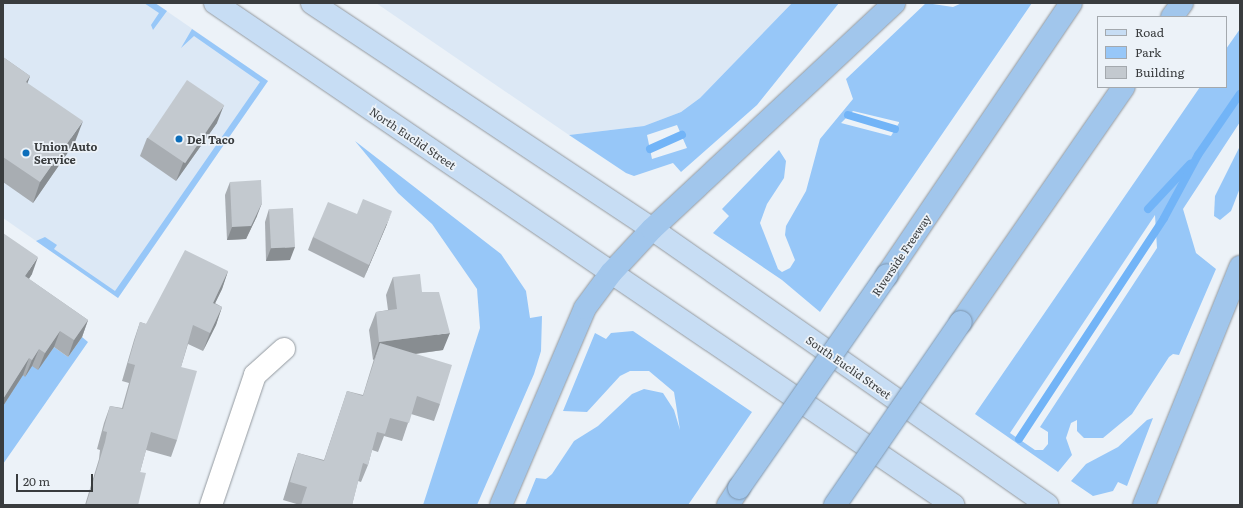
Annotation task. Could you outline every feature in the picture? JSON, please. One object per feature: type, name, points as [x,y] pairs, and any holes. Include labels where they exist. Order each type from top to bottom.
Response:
[{"type":"highway","points":[[501,505],[585,308],[611,273],[652,229],[894,3]]},
{"type":"highway","name":"Riverside Freeway","points":[[734,497],[887,275],[1071,3]]},
{"type":"highway","points":[[1173,16],[1182,3]]},
{"type":"highway","points":[[835,505],[1123,88]]},
{"type":"highway","points":[[1144,505],[1240,267]]},
{"type":"main road","name":"North Euclid Street","points":[[215,3],[611,273]]},
{"type":"main road","points":[[312,3],[652,229]]},
{"type":"main road","name":"South Euclid Street","points":[[652,229],[1047,505]]},
{"type":"main road","points":[[611,273],[953,505]]},
{"type":"street","points":[[211,505],[255,375],[284,349]]},
{"type":"shaded area","points":[[3,3],[155,3],[268,81],[118,298],[3,218]]},
{"type":"shaded area","points":[[376,3],[792,3],[700,98],[681,112],[644,126],[569,135]]},
{"type":"green space","points":[[144,3],[155,3],[167,11],[153,30],[151,25],[159,13]]},
{"type":"green space","points":[[792,3],[839,3],[757,105],[681,172],[673,163],[634,176],[626,173],[569,135],[644,126],[681,112],[700,98]],"holes":[[[677,125],[687,148],[652,159],[647,135]]]},
{"type":"green space","points":[[926,3],[953,7],[962,3],[1032,3],[820,312],[782,280],[713,233],[729,216],[722,209],[779,150],[786,161],[784,178],[767,204],[760,223],[778,269],[782,272],[790,268],[795,260],[785,235],[786,226],[806,191],[820,139],[853,99],[846,79]],"holes":[[[853,111],[899,122],[891,136],[841,123]]]},
{"type":"green space","points":[[192,29],[268,81],[118,298],[36,241],[45,237],[57,245],[54,249],[115,291],[260,82],[194,36],[181,48]]},
{"type":"green space","points":[[1240,29],[1240,122],[1183,209],[1196,253],[1216,269],[1179,355],[1173,354],[1169,357],[1132,414],[1103,438],[1084,438],[1077,431],[1077,420],[1071,423],[1066,438],[1072,455],[1058,472],[975,414],[1199,88],[1227,88],[1227,48]],"holes":[[[1155,215],[1157,248],[1040,427],[1048,432],[1048,444],[1043,450],[1035,450],[1010,433]]]},
{"type":"green space","points":[[355,141],[501,254],[526,291],[530,318],[542,316],[541,351],[534,374],[477,505],[423,505],[480,328],[477,289],[432,224],[398,193]]},
{"type":"green space","points":[[1240,146],[1240,188],[1231,211],[1220,220],[1214,216],[1215,196]]},
{"type":"green space","points":[[3,316],[49,354],[54,347],[68,357],[82,337],[88,342],[3,464]]},
{"type":"green space","points":[[633,331],[752,412],[688,505],[525,505],[536,478],[546,479],[552,474],[574,441],[598,426],[632,394],[644,389],[663,393],[674,410],[680,430],[674,392],[649,371],[630,371],[620,376],[587,412],[563,411],[595,333],[606,339],[611,333]]},
{"type":"green space","points":[[1153,418],[1127,486],[1118,482],[1113,491],[1093,496],[1071,481],[1086,464],[1118,447],[1147,420]]},
{"type":"building","points":[[3,57],[30,76],[26,82],[83,121],[40,182],[3,157]]},
{"type":"building","name":"Del Taco","points":[[187,80],[224,105],[185,163],[148,138]]},
{"type":"building","points":[[261,180],[262,203],[251,226],[232,227],[230,182]]},
{"type":"building","points":[[363,199],[392,211],[369,265],[313,237],[328,202],[357,214]]},
{"type":"building","points":[[293,208],[295,247],[271,248],[269,209]]},
{"type":"building","points":[[3,233],[38,257],[25,276],[88,320],[74,340],[60,331],[45,353],[39,349],[32,360],[29,358],[3,399]]},
{"type":"building","points":[[185,250],[228,271],[213,303],[222,307],[210,333],[193,325],[181,367],[197,371],[177,440],[151,432],[140,472],[146,473],[138,505],[86,505],[105,442],[107,432],[103,431],[110,406],[123,409],[135,365],[128,363],[140,322],[146,324]]},
{"type":"building","points":[[420,274],[422,292],[439,292],[450,333],[379,342],[376,312],[397,309],[393,277]]},
{"type":"building","points":[[380,343],[452,365],[440,404],[417,396],[409,423],[390,418],[385,434],[377,432],[368,465],[363,463],[352,505],[301,505],[307,487],[290,482],[298,453],[324,461],[347,391],[363,396]]},
{"type":"waterway","points":[[1019,439],[1164,218],[1198,155],[1240,94]]},
{"type":"waterway","points":[[848,115],[895,129]]},
{"type":"waterway","points":[[650,149],[682,135]]},
{"type":"waterway","points":[[1148,209],[1190,164]]},
{"type":"place","name":"Del Taco","points":[[179,139]]},
{"type":"place","name":"Union Auto Service","points":[[26,153]]}]
